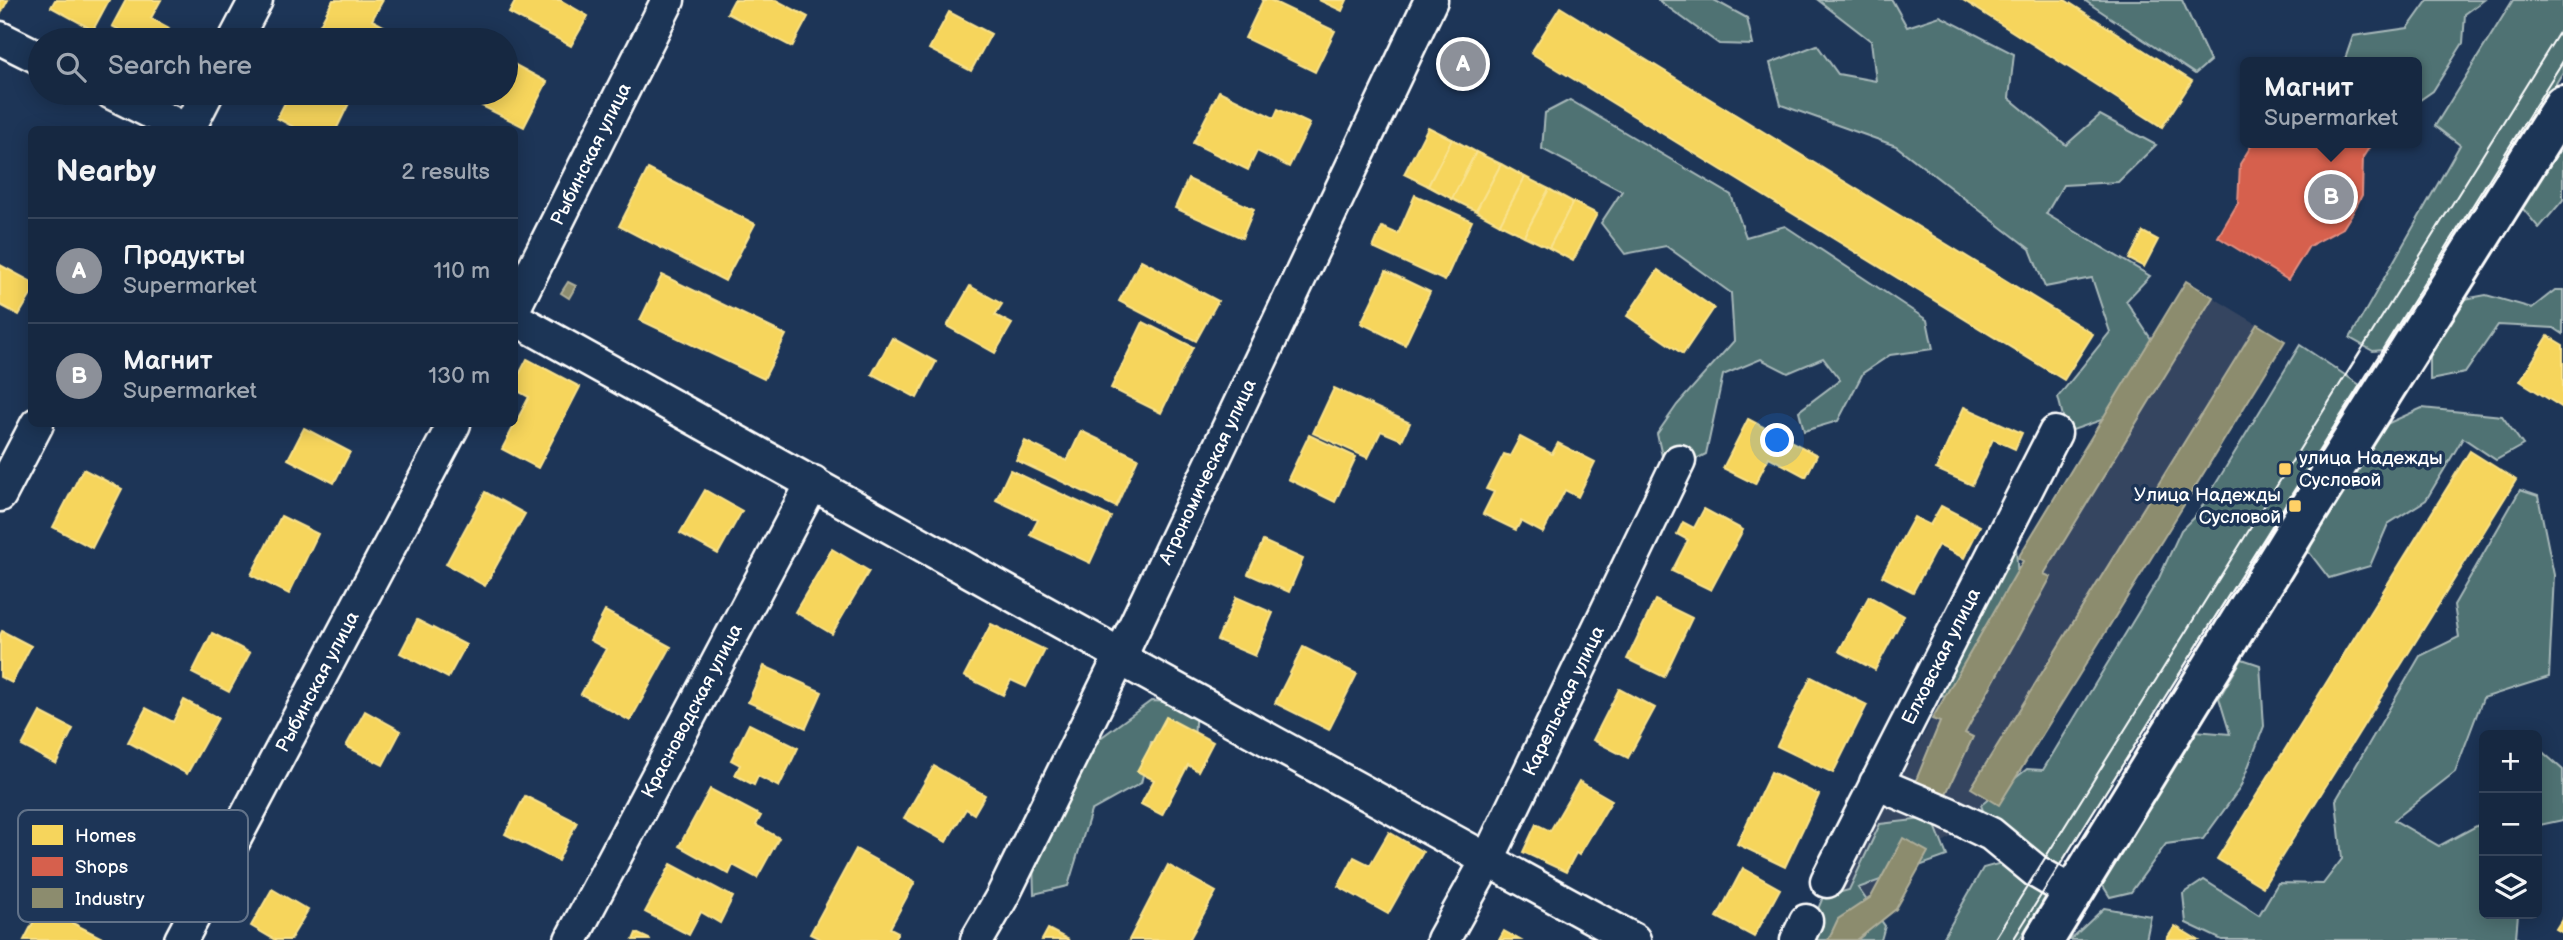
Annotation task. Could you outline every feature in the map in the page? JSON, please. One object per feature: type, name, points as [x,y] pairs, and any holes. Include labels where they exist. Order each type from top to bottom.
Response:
[{"type":"main road","points":[[2044,940],[2306,514],[2563,105]]},
{"type":"street","points":[[241,28],[256,0]]},
{"type":"street","name":"Рыбинская улица","points":[[518,300],[668,0]]},
{"type":"street","name":"Агрономическая улица","points":[[978,940],[1002,897],[1121,655],[1431,0]]},
{"type":"street","points":[[0,38],[28,52]]},
{"type":"street","points":[[136,105],[179,126]]},
{"type":"street","points":[[189,126],[201,105]]},
{"type":"street","points":[[518,320],[1121,655],[1130,664],[1487,862],[1634,940]]},
{"type":"street","points":[[0,495],[35,427]]},
{"type":"street","name":"Рыбинская улица","points":[[248,813],[452,427]]},
{"type":"street","name":"Елховская улица","points":[[1827,881],[2055,433]]},
{"type":"street","name":"Карельская улица","points":[[1443,940],[1487,862],[1679,461]]},
{"type":"street","name":"Красноводская улица","points":[[571,940],[813,482]]},
{"type":"street","points":[[1876,783],[1991,834],[2037,872],[2073,893]]},
{"type":"street","name":"Рыбинская улица","points":[[181,940],[191,922]]},
{"type":"shaded area","points":[[2186,281],[2285,341],[1999,805],[1928,852],[1896,909],[1814,940],[1932,719],[2022,561],[2018,558]]},
{"type":"green space","points":[[1658,0],[1714,0],[1747,18],[1753,45],[1719,44]]},
{"type":"green space","points":[[1818,0],[1892,0],[1907,27],[1940,16],[2014,54],[2009,98],[2066,145],[2100,115],[2156,145],[2118,182],[2063,185],[2046,214],[2150,276],[2126,301],[2157,348],[2110,417],[2067,432],[2058,397],[2110,332],[2092,278],[2045,287],[2030,249],[1896,146],[1781,105],[1770,63],[1817,45],[1838,74],[1876,81],[1871,41]]},
{"type":"green space","points":[[2084,0],[2182,0],[2210,61],[2195,74]]},
{"type":"green space","points":[[2428,0],[2484,0],[2465,14],[2463,43],[2433,91],[2422,99],[2422,57],[2346,57],[2353,36],[2408,28]]},
{"type":"green space","points":[[2513,0],[2563,0],[2563,72],[2392,349],[2373,351],[2350,338],[2460,145],[2435,126]]},
{"type":"green space","points":[[1570,100],[1731,195],[1746,237],[1785,226],[1927,320],[1933,349],[1890,355],[1863,373],[1838,421],[1804,431],[1799,411],[1840,380],[1823,358],[1788,373],[1761,359],[1723,375],[1706,454],[1666,474],[1657,434],[1677,405],[1734,341],[1731,293],[1666,246],[1625,254],[1601,223],[1622,191],[1542,149],[1545,113]]},
{"type":"green space","points":[[2563,125],[2563,200],[2539,228],[2518,203]]},
{"type":"green space","points":[[2555,290],[2563,290],[2563,334],[2554,328],[2498,325],[2465,373],[2430,380],[2430,337],[2454,301],[2486,295],[2532,308]]},
{"type":"green space","points":[[2300,345],[2360,385],[2060,865],[1988,824],[1981,805],[2027,769],[2043,770],[2159,578],[2181,530],[2198,513]]},
{"type":"green space","points":[[2422,408],[2502,416],[2523,445],[2496,460],[2463,438],[2426,500],[2388,524],[2370,566],[2329,578],[2309,552],[2325,498],[2371,431]]},
{"type":"green space","points":[[2520,490],[2538,496],[2554,575],[2549,677],[2483,698],[2455,772],[2394,820],[2439,846],[2479,825],[2479,919],[2518,919],[2516,937],[2521,940],[2222,940],[2186,923],[2183,894],[2204,880],[2259,915],[2278,883],[2323,884],[2342,859],[2336,800],[2420,656],[2459,637],[2454,605]]},
{"type":"green space","points":[[2015,531],[2018,580],[1954,696],[1917,694],[1973,586],[1979,543]]},
{"type":"green space","points":[[2242,659],[2260,665],[2264,726],[2240,788],[2203,839],[2166,844],[2131,892],[2110,897],[2100,881],[2133,835],[2139,802],[2195,731],[2230,734],[2219,698]]},
{"type":"green space","points":[[1151,701],[1196,703],[1194,743],[1151,742],[1141,783],[1091,811],[1068,886],[1034,894],[1032,830],[1099,739]]},
{"type":"green space","points":[[2542,751],[2563,770],[2563,820],[2542,825]]},
{"type":"green space","points":[[1932,818],[1947,856],[1858,888],[1885,926],[1881,940],[1805,940],[1823,897],[1849,890],[1880,824]]},
{"type":"green space","points":[[2005,862],[2050,890],[2019,940],[1942,940],[1983,868]]},
{"type":"green space","points":[[2104,908],[2151,916],[2146,940],[2070,940]]},
{"type":"building: Homes","points":[[0,0],[8,0],[0,15]]},
{"type":"building: Homes","points":[[55,0],[109,0],[94,28],[51,7]]},
{"type":"building: Homes","points":[[126,0],[161,0],[151,18],[169,28],[116,28],[112,26]]},
{"type":"building: Homes","points":[[333,0],[383,0],[372,20],[387,28],[318,28]]},
{"type":"building: Homes","points":[[516,0],[560,0],[588,16],[571,46],[509,13]]},
{"type":"building: Homes","points":[[734,0],[776,0],[808,17],[792,47],[727,13]]},
{"type":"building: Homes","points":[[1263,0],[1270,0],[1335,31],[1315,72],[1245,38]]},
{"type":"building: Homes","points":[[1319,0],[1347,0],[1342,11]]},
{"type":"building: Homes","points":[[1963,0],[2065,0],[2192,81],[2162,127]]},
{"type":"building: Homes","points":[[1560,7],[2093,334],[2064,380],[1531,53]]},
{"type":"building: Homes","points":[[949,12],[991,34],[971,71],[929,49]]},
{"type":"building: Homes","points":[[518,66],[547,82],[524,127],[480,105],[518,105]]},
{"type":"building: Homes","points":[[1219,91],[1274,118],[1278,109],[1310,124],[1289,167],[1257,151],[1248,170],[1193,143]]},
{"type":"building: Homes","points":[[284,105],[348,105],[338,126],[292,126],[277,118]]},
{"type":"building: Homes","points":[[1428,127],[1452,139],[1428,186],[1404,174]]},
{"type":"building: Homes","points":[[1452,139],[1476,152],[1452,199],[1428,186]]},
{"type":"building: Homes","points":[[1476,152],[1501,164],[1476,211],[1452,199]]},
{"type":"building: Homes","points":[[1501,164],[1525,177],[1500,224],[1476,211]]},
{"type":"building: Homes","points":[[648,169],[755,224],[725,281],[619,226]]},
{"type":"building: Homes","points":[[1525,177],[1549,189],[1524,236],[1500,224]]},
{"type":"building: Homes","points":[[1188,179],[1254,209],[1242,238],[1175,208]]},
{"type":"building: Homes","points":[[1549,189],[1573,202],[1549,248],[1524,236]]},
{"type":"building: Homes","points":[[1415,195],[1472,221],[1445,281],[1373,248],[1382,227],[1398,234]]},
{"type":"building: Homes","points":[[1573,202],[1597,214],[1573,261],[1549,248]]},
{"type":"building: Homes","points":[[2143,232],[2158,240],[2144,267],[2129,259]]},
{"type":"building: Homes","points":[[1141,260],[1218,301],[1196,341],[1119,301]]},
{"type":"building: Homes","points":[[0,265],[28,280],[28,300],[19,315],[0,305]]},
{"type":"building: Homes","points":[[1658,270],[1714,308],[1683,354],[1627,316]]},
{"type":"building: Homes","points":[[1386,271],[1430,292],[1405,345],[1361,323]]},
{"type":"building: Homes","points":[[662,275],[786,335],[764,379],[640,320]]},
{"type":"building: Homes","points":[[970,286],[1002,304],[995,315],[1012,324],[995,353],[947,326]]},
{"type":"building: Homes","points":[[1143,322],[1193,347],[1161,413],[1111,388]]},
{"type":"building: Homes","points":[[2548,336],[2563,345],[2563,408],[2520,381]]},
{"type":"building: Homes","points":[[892,338],[936,362],[917,398],[872,374]]},
{"type":"building: Homes","points":[[527,359],[580,387],[538,468],[502,449],[513,427],[518,427],[518,418],[529,397],[518,391],[518,376]]},
{"type":"building: Homes","points":[[1334,388],[1410,423],[1402,440],[1381,431],[1368,458],[1313,433]]},
{"type":"building: Homes","points":[[1964,407],[2022,433],[2015,449],[1993,439],[1972,485],[1936,469]]},
{"type":"building: Homes","points":[[1748,419],[1817,455],[1806,477],[1769,457],[1755,484],[1723,468]]},
{"type":"building: Homes","points":[[304,428],[350,452],[334,483],[288,459]]},
{"type":"building: Homes","points":[[1081,431],[1138,458],[1116,507],[1016,460],[1025,441],[1067,461]]},
{"type":"building: Homes","points":[[1309,435],[1356,457],[1335,502],[1288,479]]},
{"type":"building: Homes","points":[[1520,437],[1552,454],[1558,443],[1595,462],[1578,497],[1565,490],[1543,533],[1521,521],[1516,530],[1483,514],[1494,492],[1486,489],[1504,454],[1510,456]]},
{"type":"building: Homes","points":[[2470,451],[2516,480],[2263,887],[2217,859]]},
{"type":"building: Homes","points":[[83,469],[122,489],[92,548],[53,527]]},
{"type":"building: Homes","points":[[1010,470],[1111,517],[1090,563],[1030,535],[1038,520],[996,500]]},
{"type":"building: Homes","points":[[705,490],[742,511],[718,554],[680,533]]},
{"type":"building: Homes","points":[[485,492],[525,514],[485,586],[446,564]]},
{"type":"building: Homes","points":[[1941,506],[1980,526],[1964,558],[1938,545],[1913,592],[1882,576],[1914,517],[1930,525]]},
{"type":"building: Homes","points":[[1704,509],[1743,530],[1711,590],[1672,571],[1688,540],[1677,534],[1683,522],[1694,528]]},
{"type":"building: Homes","points":[[281,516],[318,534],[289,594],[251,575]]},
{"type":"building: Homes","points":[[1263,541],[1303,559],[1289,592],[1248,574]]},
{"type":"building: Homes","points":[[832,549],[869,571],[832,634],[795,612]]},
{"type":"building: Homes","points":[[1869,596],[1904,616],[1875,670],[1839,651]]},
{"type":"building: Homes","points":[[1236,597],[1273,613],[1255,656],[1217,640]]},
{"type":"building: Homes","points":[[1655,600],[1692,618],[1664,677],[1627,659]]},
{"type":"building: Homes","points":[[605,611],[671,647],[630,721],[581,694],[606,649],[590,640]]},
{"type":"building: Homes","points":[[417,620],[466,645],[448,678],[400,653]]},
{"type":"building: Homes","points":[[991,624],[1045,650],[1026,687],[1011,680],[1003,695],[964,676]]},
{"type":"building: Homes","points":[[2,631],[31,646],[12,683],[0,677]]},
{"type":"building: Homes","points":[[212,633],[250,653],[229,692],[192,673]]},
{"type":"building: Homes","points":[[1303,647],[1357,674],[1329,730],[1275,703]]},
{"type":"building: Homes","points":[[764,666],[822,692],[806,728],[748,702]]},
{"type":"building: Homes","points":[[1811,677],[1867,705],[1833,773],[1777,746]]},
{"type":"building: Homes","points":[[1619,689],[1655,708],[1628,758],[1593,740]]},
{"type":"building: Homes","points":[[184,700],[218,718],[187,774],[128,742],[146,708],[173,722]]},
{"type":"building: Homes","points":[[365,711],[401,731],[383,765],[346,746]]},
{"type":"building: Homes","points":[[40,712],[73,729],[56,764],[22,746]]},
{"type":"building: Homes","points":[[1166,717],[1213,742],[1198,771],[1188,765],[1162,815],[1141,804],[1154,780],[1137,771]]},
{"type":"building: Homes","points":[[749,724],[798,748],[779,787],[758,776],[754,785],[735,775],[740,765],[731,760]]},
{"type":"building: Homes","points":[[934,766],[985,795],[974,814],[966,809],[946,842],[904,818]]},
{"type":"building: Homes","points":[[1771,772],[1819,795],[1785,867],[1737,844]]},
{"type":"building: Homes","points":[[1579,781],[1612,800],[1566,872],[1523,852],[1536,824],[1550,831]]},
{"type":"building: Homes","points":[[710,789],[761,816],[756,825],[779,838],[757,878],[733,865],[729,874],[679,846]]},
{"type":"building: Homes","points":[[525,796],[577,822],[558,861],[505,834]]},
{"type":"building: Homes","points":[[1389,832],[1423,852],[1388,914],[1338,886],[1354,857],[1370,865]]},
{"type":"building: Homes","points":[[856,849],[915,882],[890,928],[898,932],[894,940],[822,940],[810,934]]},
{"type":"building: Homes","points":[[671,864],[733,897],[720,923],[701,912],[689,935],[645,912]]},
{"type":"building: Homes","points":[[1168,865],[1216,892],[1189,940],[1129,940]]},
{"type":"building: Homes","points":[[1743,868],[1780,889],[1754,937],[1717,917]]},
{"type":"building: Homes","points":[[272,889],[308,910],[290,940],[275,940],[251,926]]},
{"type":"building: Homes","points":[[2563,918],[2563,933],[2556,929]]},
{"type":"building: Homes","points":[[33,922],[71,922],[106,940],[24,940]]},
{"type":"building: Homes","points":[[2175,926],[2198,940],[2166,940]]},
{"type":"building: Homes","points":[[1048,929],[1069,940],[1042,940]]},
{"type":"building: Homes","points":[[1504,931],[1520,940],[1499,940]]},
{"type":"building: Homes","points":[[636,933],[651,940],[633,940]]},
{"type":"building: Shops","points":[[1458,46],[1481,63],[1467,83],[1444,65]]},
{"type":"building: Shops","points":[[2250,148],[2369,148],[2363,157],[2362,195],[2353,212],[2343,228],[2309,246],[2288,280],[2218,237],[2238,203],[2240,164]]},
{"type":"building: Industry","points":[[2186,281],[2213,297],[2044,574],[2051,577],[1965,733],[1973,737],[1943,800],[1914,785],[1940,722],[1932,719],[2023,561],[2018,558]]},
{"type":"building: Industry","points":[[568,282],[576,286],[569,298],[561,293]]},
{"type":"building: Industry","points":[[2257,324],[2285,341],[1999,805],[1971,788]]},
{"type":"building: Industry","points":[[1903,838],[1928,852],[1896,909],[1857,940],[1828,940],[1838,919],[1871,897]]},
{"type":"tram line","points":[[1994,940],[2563,26]]},
{"type":"tram line","points":[[2013,940],[2563,61]]},
{"type":"place","name":"Продукты","points":[[1463,64]]},
{"type":"place","name":"Магнит","points":[[2331,197]]},
{"type":"place","name":"улица Надежды Сусловой","points":[[2285,469]]},
{"type":"place","name":"Улица Надежды Сусловой","points":[[2295,506]]}]
